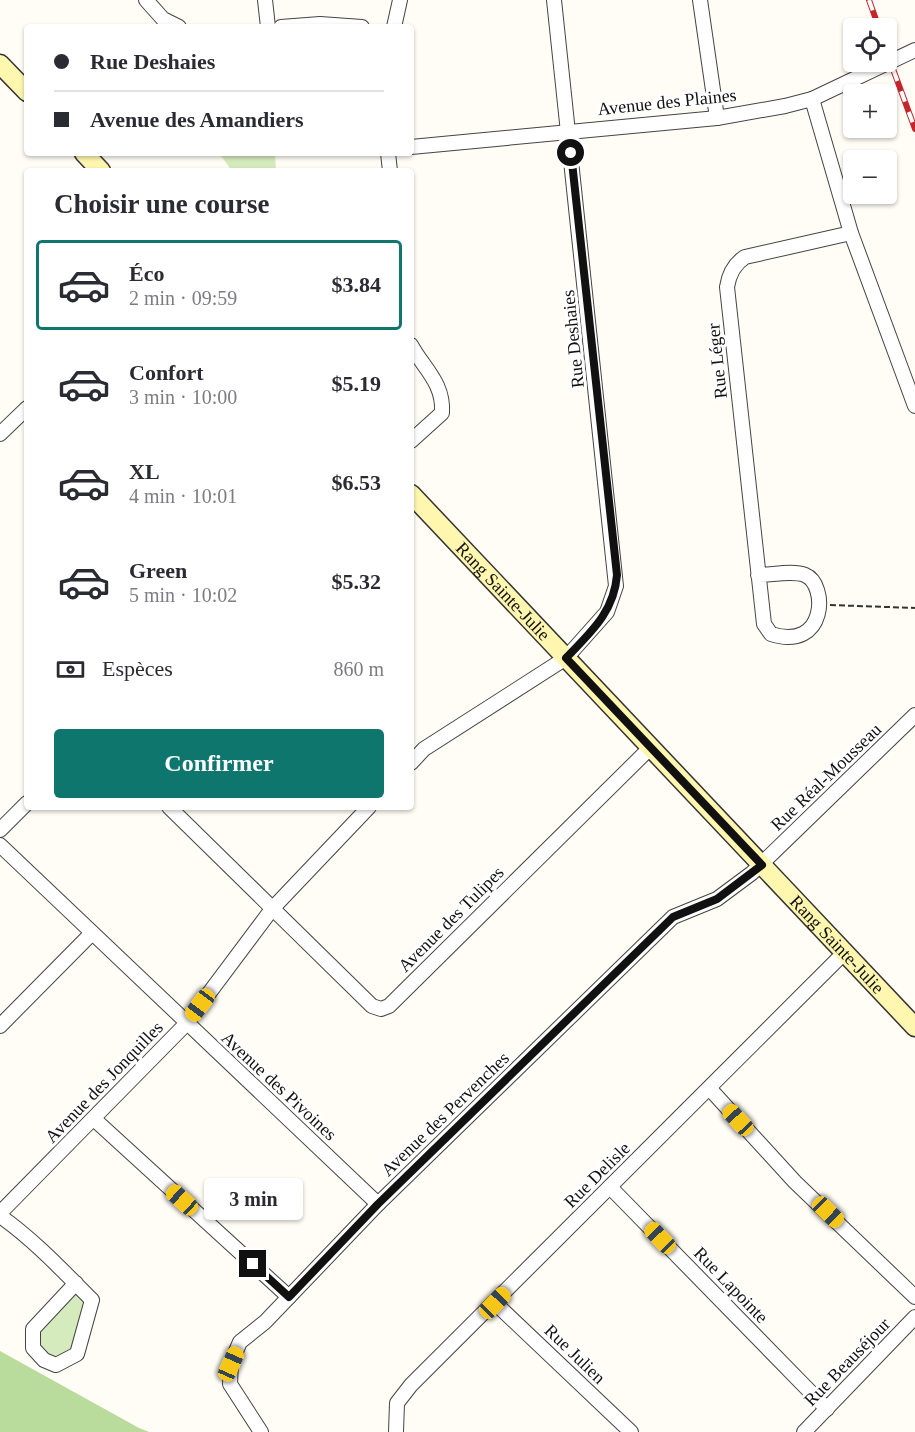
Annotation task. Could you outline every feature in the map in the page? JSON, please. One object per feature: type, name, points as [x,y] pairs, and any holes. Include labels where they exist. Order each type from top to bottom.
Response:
[{"type":"street","points":[[146,0],[163,20],[172,24]]},
{"type":"street","points":[[265,0],[268,24]]},
{"type":"street","points":[[395,24],[400,0]]},
{"type":"street","name":"Rue Deshaies","points":[[555,0],[617,575],[613,600],[607,612],[566,658]]},
{"type":"street","points":[[699,0],[717,118]]},
{"type":"street","name":"Avenue des Plaines","points":[[414,147],[568,130],[717,118],[812,99],[915,50]]},
{"type":"street","points":[[0,64],[24,89]]},
{"type":"street","points":[[812,99],[851,233],[915,406]]},
{"type":"street","points":[[87,156],[98,168]]},
{"type":"street","name":"Rue Léger","points":[[818,605],[815,623],[800,636],[790,639],[771,634],[765,624],[727,287],[728,278],[739,261],[745,257],[851,233]]},
{"type":"street","points":[[414,349],[437,382],[443,399],[442,413],[414,438]]},
{"type":"street","points":[[0,434],[24,416]]},
{"type":"street","name":"Rang Sainte-Julie","points":[[414,497],[915,1027]]},
{"type":"street","points":[[758,575],[807,576],[814,581],[818,605]]},
{"type":"street","points":[[414,760],[424,749],[566,658]]},
{"type":"street","name":"Rue Réal-Mousseau","points":[[762,865],[915,715]]},
{"type":"street","name":"Avenue des Tulipes","points":[[272,909],[372,1006],[384,1008],[651,747]]},
{"type":"street","points":[[0,830],[24,806]]},
{"type":"street","points":[[172,810],[272,909]]},
{"type":"street","name":"Avenue des Jonquilles","points":[[0,1214],[186,1023],[272,909],[366,810]]},
{"type":"street","name":"Avenue des Pivoines","points":[[0,845],[378,1204]]},
{"type":"street","name":"Avenue des Pervenches","points":[[258,1431],[230,1384],[231,1364],[240,1342],[265,1322],[378,1204],[673,917],[717,899],[762,865]]},
{"type":"street","points":[[0,1026],[92,933]]},
{"type":"street","name":"Rue Delisle","points":[[396,1432],[398,1403],[411,1385],[710,1089],[844,952]]},
{"type":"street","points":[[710,1089],[795,1182],[915,1297]]},
{"type":"street","points":[[94,1119],[289,1297]]},
{"type":"street","name":"Rue Lapointe","points":[[610,1187],[827,1409]]},
{"type":"street","points":[[0,1214],[28,1236],[76,1283],[92,1302],[77,1354],[56,1365],[44,1360],[33,1348],[33,1329],[76,1283]]},
{"type":"street","name":"Rue Julien","points":[[495,1303],[631,1432]]},
{"type":"street","name":"Rue Beauséjour","points":[[804,1432],[915,1317]]},
{"type":"path","points":[[818,605],[915,608]]},
{"type":"green space","points":[[221,156],[275,156],[276,168],[230,168]]},
{"type":"green space","points":[[75,1290],[92,1302],[79,1350],[60,1363],[39,1353],[32,1336]]},
{"type":"green space","points":[[0,1351],[139,1428],[149,1432],[0,1432]]},
{"type":"railway","points":[[869,0],[875,18]]},
{"type":"railway","points":[[894,72],[915,129]]},
{"type":"route","points":[[253,1264],[289,1297],[378,1204],[673,917],[717,899],[762,865],[566,658],[607,612],[613,600],[617,575],[571,153]]}]
